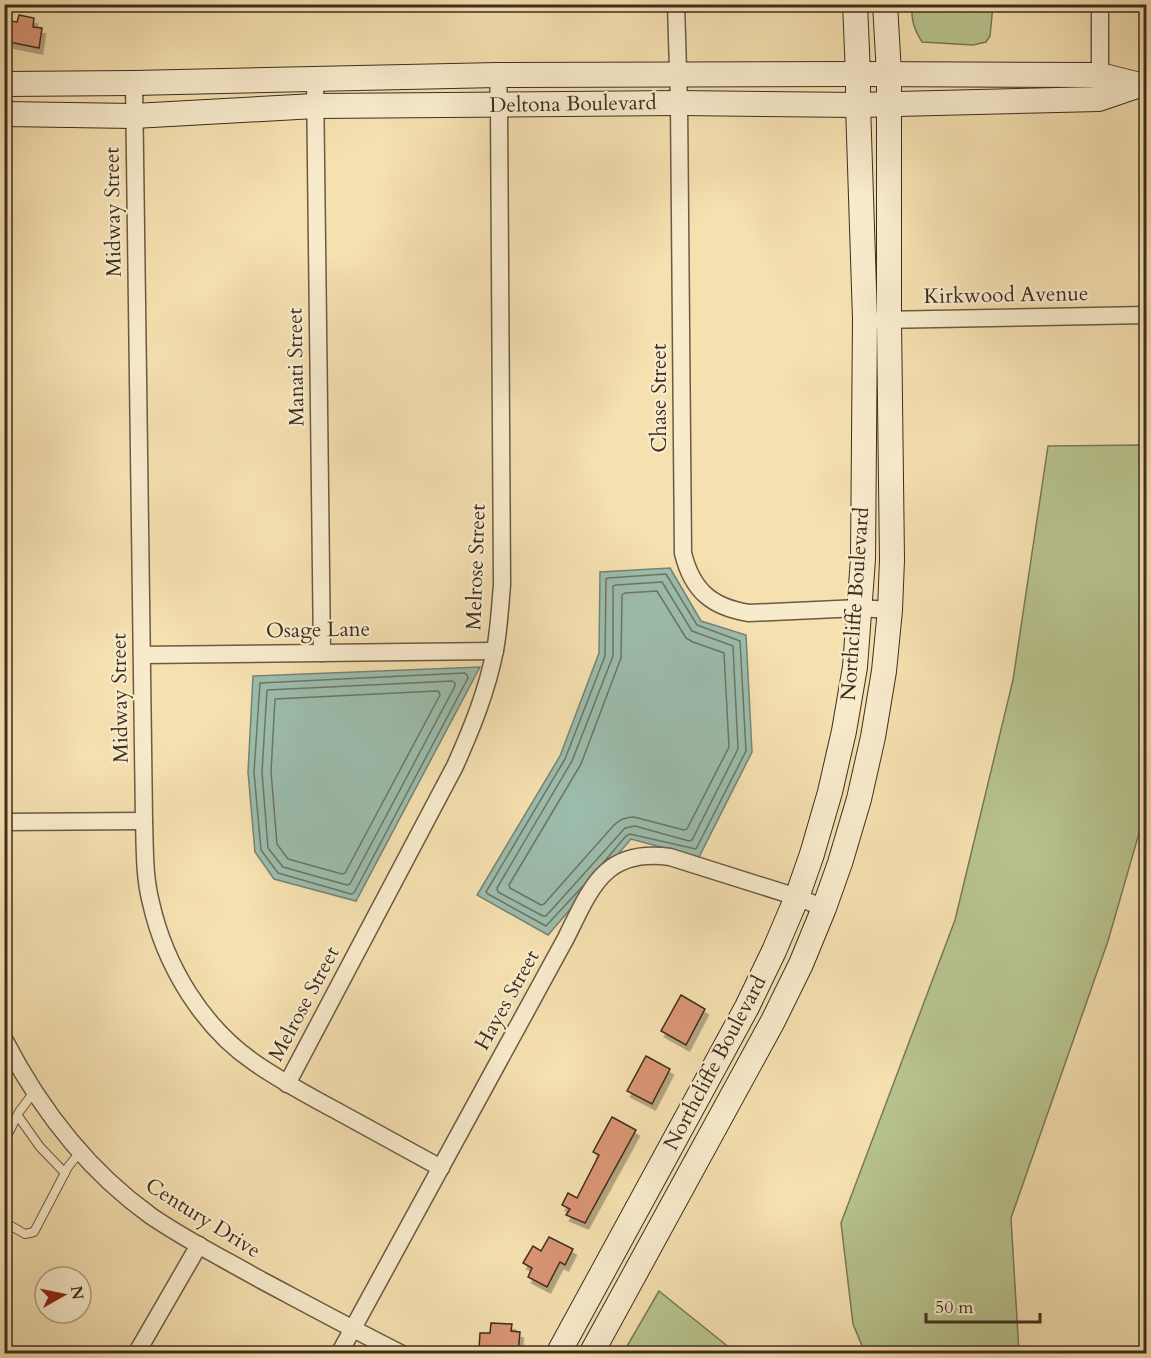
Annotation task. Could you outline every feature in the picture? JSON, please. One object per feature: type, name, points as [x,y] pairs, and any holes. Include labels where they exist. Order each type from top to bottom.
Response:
[{"type":"main road","name":"Northcliffe Boulevard","points":[[558,1353],[747,1008],[774,951],[812,854],[830,792],[844,731],[855,667],[863,559],[865,319],[855,4]]},
{"type":"main road","name":"Northcliffe Boulevard","points":[[591,1353],[773,1021],[801,964],[840,863],[859,799],[873,737],[884,671],[892,560],[889,74],[885,4]]},
{"type":"main road","name":"Deltona Boulevard","points":[[4,84],[498,75],[889,74],[1100,75],[1143,85]]},
{"type":"main road","name":"Deltona Boulevard","points":[[4,114],[134,116],[315,106],[679,103],[858,105],[1099,99],[1143,85]]},
{"type":"street","name":"Chase Street","points":[[676,4],[683,553],[687,569],[694,584],[708,598],[722,607],[735,611],[749,613],[860,608],[890,610]]},
{"type":"street","points":[[1099,99],[1100,4]]},
{"type":"street","name":"Melrose Street","points":[[287,1084],[454,766],[471,730],[485,691],[495,651],[502,585],[498,75]]},
{"type":"street","name":"Manati Street","points":[[315,80],[322,653]]},
{"type":"street","name":"Midway Street","points":[[134,83],[144,821],[145,869],[150,902],[170,959],[184,986],[225,1038],[253,1062],[287,1084],[441,1168]]},
{"type":"street","name":"Kirkwood Avenue","points":[[865,319],[1146,315]]},
{"type":"street","name":"Osage Lane","points":[[142,655],[495,651]]},
{"type":"street","points":[[4,822],[144,821]]},
{"type":"street","name":"Hayes Street","points":[[339,1353],[597,880],[609,869],[623,861],[639,856],[670,857],[797,897],[824,908]]},
{"type":"street","name":"Century Drive","points":[[4,1039],[20,1070],[64,1134],[90,1163],[151,1215],[199,1245],[352,1329],[402,1353]]},
{"type":"street","points":[[136,1353],[199,1245]]},
{"type":"lane","points":[[4,1142],[34,1092]]},
{"type":"lane","points":[[18,1116],[40,1147],[65,1173]]},
{"type":"lane","points":[[4,1222],[25,1234],[33,1232],[65,1173],[80,1152]]},
{"type":"green space","points":[[912,5],[993,5],[990,36],[986,42],[973,45],[922,42],[914,24]]},
{"type":"green space","points":[[1146,445],[1146,809],[1108,941],[1011,1218],[1019,1353],[865,1353],[853,1324],[841,1223],[955,920],[1013,680],[1048,446]]},
{"type":"green space","points":[[659,1291],[736,1353],[623,1353]]},
{"type":"water","points":[[670,568],[701,621],[746,635],[752,752],[699,857],[631,839],[548,935],[477,895],[560,756],[599,653],[600,572]]},
{"type":"water","points":[[480,667],[356,901],[274,879],[255,852],[248,772],[253,676]]},
{"type":"building","points":[[19,15],[34,18],[33,27],[42,28],[39,48],[4,41],[4,20],[17,22]]},
{"type":"building","points":[[681,995],[705,1009],[686,1045],[661,1031]]},
{"type":"building","points":[[646,1056],[670,1069],[652,1104],[627,1091]]},
{"type":"building","points":[[612,1117],[636,1130],[585,1223],[566,1215],[570,1209],[562,1205],[568,1193],[577,1198],[599,1155],[593,1152]]},
{"type":"building","points":[[549,1237],[573,1249],[565,1265],[560,1262],[547,1287],[528,1277],[532,1268],[523,1263],[533,1246],[541,1251]]},
{"type":"building","points":[[491,1323],[512,1324],[511,1331],[520,1332],[518,1353],[495,1353],[495,1349],[479,1349],[480,1333],[490,1333]]}]
